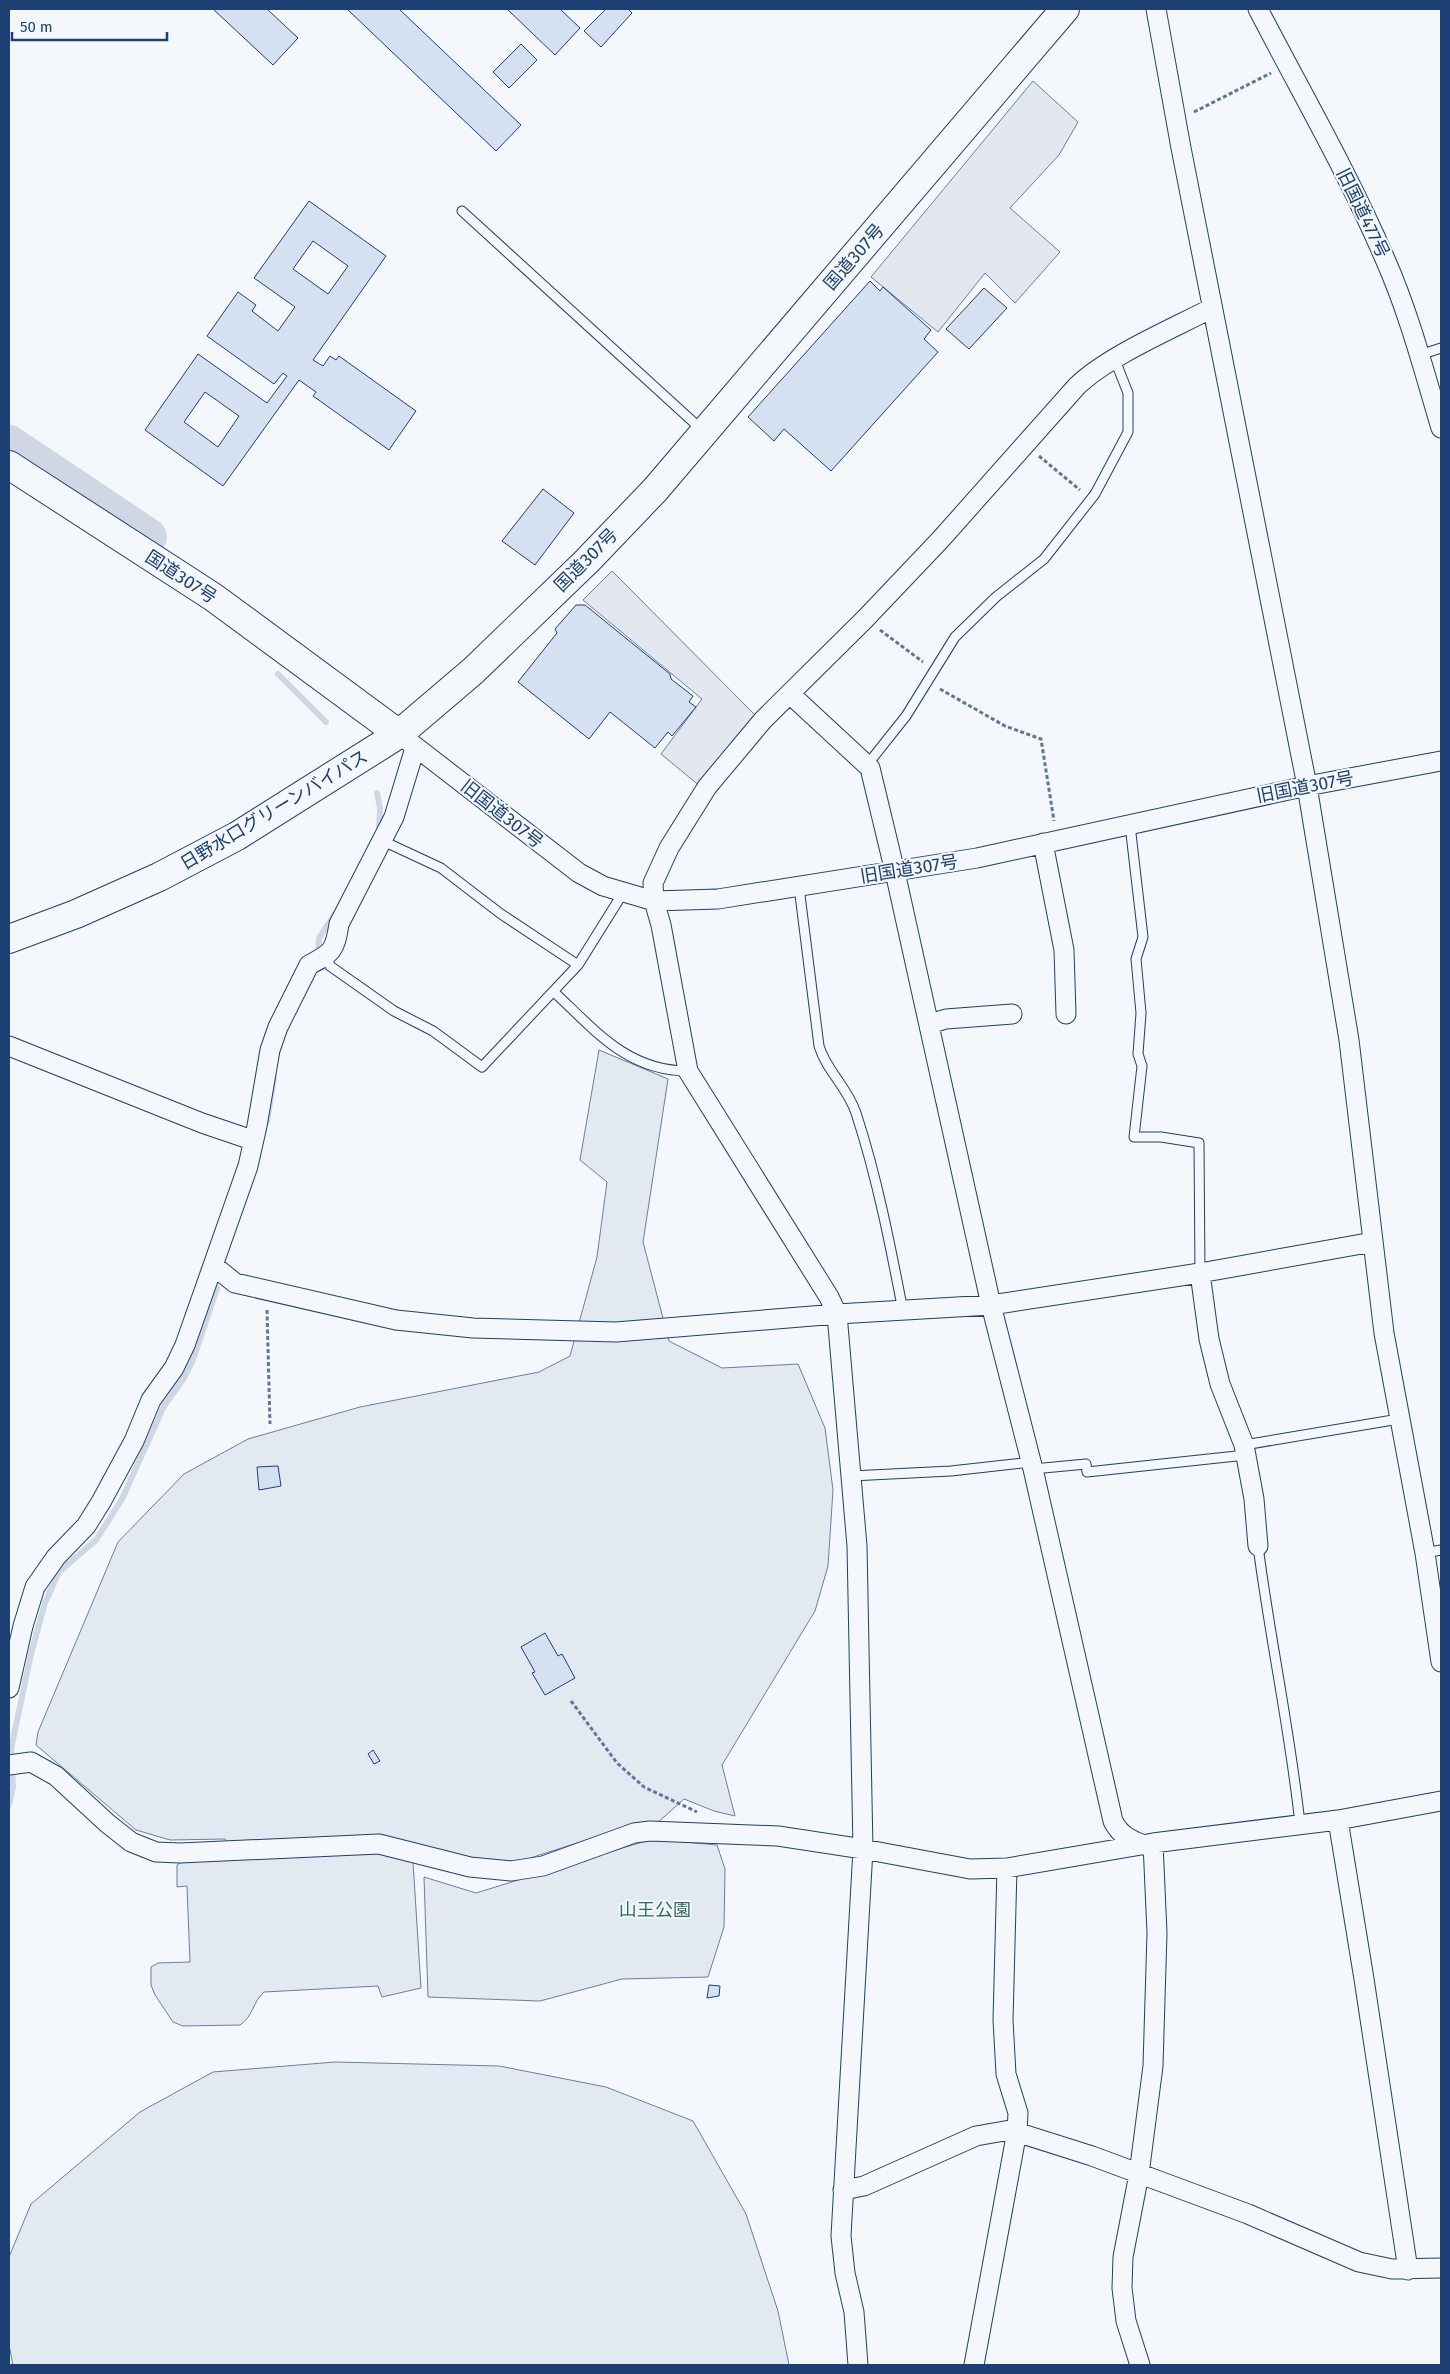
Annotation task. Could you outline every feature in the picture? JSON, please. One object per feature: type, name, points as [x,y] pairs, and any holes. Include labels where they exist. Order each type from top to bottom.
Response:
[{"type":"highway","name":"国道307号","points":[[9,465],[213,597],[407,741],[473,671],[587,560],[654,490],[1064,9]]},
{"type":"highway","name":"日野水口グリーンバイパス","points":[[9,939],[76,914],[168,873],[407,741]]},
{"type":"street","points":[[1156,9],[1212,308],[1307,786],[1349,1040],[1384,1333],[1399,1419],[1433,1551],[1441,1662]]},
{"type":"street","name":"旧国道477号","points":[[1258,9],[1365,214],[1400,294],[1441,428]]},
{"type":"street","points":[[858,2365],[854,2312],[845,2273],[841,2236],[863,1849],[857,1546],[837,1314],[829,1297],[688,1071],[661,924],[654,901],[653,883],[669,848],[707,787],[763,720],[865,619],[1026,445],[1086,377],[1212,308]]},
{"type":"street","points":[[790,694],[870,768],[895,872],[991,1305],[1032,1466],[1113,1821],[1118,1831],[1130,1840],[1148,1844]]},
{"type":"street","points":[[9,1688],[22,1626],[35,1587],[56,1557],[86,1526],[115,1479],[150,1400],[174,1368],[185,1345],[248,1166],[270,1050],[278,1027],[309,965],[321,959],[337,939],[339,924],[394,817],[407,741]]},
{"type":"street","name":"旧国道307号","points":[[407,741],[579,873],[623,894],[654,901],[698,902],[895,872],[1050,842],[1307,786],[1441,761]]},
{"type":"street","points":[[1050,842],[1064,950],[1066,1014]]},
{"type":"street","points":[[929,1024],[946,1019],[1012,1014]]},
{"type":"street","points":[[9,1046],[202,1123],[252,1140]]},
{"type":"street","points":[[214,1266],[235,1283],[267,1292],[396,1320],[473,1328],[581,1332],[673,1329],[837,1314],[991,1305],[1200,1273],[1374,1242]]},
{"type":"street","points":[[1200,1273],[1209,1339],[1220,1384],[1245,1450],[1254,1499],[1258,1546]]},
{"type":"street","points":[[18,1763],[31,1762],[56,1776],[106,1823],[131,1842],[156,1852],[180,1853],[379,1844],[470,1867],[512,1871],[543,1866],[634,1833],[650,1831],[778,1836],[863,1849],[970,1869],[1007,1868],[1148,1844],[1338,1820],[1441,1801]]},
{"type":"street","points":[[1338,1820],[1408,2270]]},
{"type":"street","points":[[1140,2365],[1126,2321],[1122,2288],[1123,2257],[1140,2174],[1153,2066],[1156,1933],[1148,1844]]},
{"type":"street","points":[[974,2365],[1018,2113],[1006,2074],[1003,2020],[1007,1868]]},
{"type":"street","points":[[843,2190],[864,2186],[976,2136],[1003,2131],[1016,2131],[1248,2214],[1358,2262],[1392,2269],[1441,2268]]},
{"type":"lane","points":[[462,211],[704,432]]},
{"type":"lane","points":[[1420,355],[1441,348]]},
{"type":"lane","points":[[867,765],[906,716],[955,637],[996,597],[1044,559],[1095,494],[1128,432],[1128,393],[1115,360]]},
{"type":"lane","points":[[1130,825],[1143,937],[1136,959],[1141,1014],[1138,1054],[1142,1066],[1134,1137],[1161,1137],[1200,1144],[1200,1273]]},
{"type":"lane","points":[[383,840],[441,868],[502,914],[578,965]]},
{"type":"lane","points":[[799,887],[819,1046],[823,1061],[844,1087],[855,1111],[880,1196],[903,1311]]},
{"type":"lane","points":[[321,959],[394,1011],[433,1031],[482,1067],[578,965],[623,894]]},
{"type":"lane","points":[[554,992],[614,1048],[624,1054],[663,1067],[688,1071]]},
{"type":"lane","points":[[851,1476],[1086,1464],[1087,1472],[1245,1450],[1399,1419]]},
{"type":"lane","points":[[1258,1546],[1266,1607],[1292,1757],[1300,1824]]},
{"type":"path","points":[[1176,120],[1287,64]]},
{"type":"path","points":[[1026,445],[1072,485],[1087,494],[1095,494]]},
{"type":"path","points":[[865,619],[934,670]]},
{"type":"path","points":[[926,681],[998,722],[1041,739],[1050,842]]},
{"type":"path","points":[[267,1292],[270,1424]]},
{"type":"path","points":[[571,1700],[617,1763],[644,1787],[705,1816]]},
{"type":"green space","points":[[599,1050],[668,1079],[643,1242],[669,1341],[722,1368],[798,1364],[825,1428],[833,1490],[828,1566],[815,1611],[722,1765],[735,1816],[714,1811],[684,1799],[655,1825],[627,1827],[527,1859],[486,1864],[369,1836],[229,1843],[225,1839],[170,1840],[136,1830],[36,1745],[38,1732],[118,1542],[184,1474],[248,1439],[360,1407],[539,1372],[570,1356],[597,1257],[607,1182],[580,1160]]},
{"type":"green space","name":"山王公園","points":[[652,1839],[717,1845],[725,1869],[724,1927],[708,1977],[622,1979],[540,2001],[428,1997],[424,1877],[476,1893]]},
{"type":"green space","points":[[377,1851],[413,1862],[421,1988],[382,1997],[378,1986],[264,1992],[257,2000],[248,2018],[240,2025],[183,2026],[173,2022],[155,1995],[151,1985],[151,1967],[158,1963],[190,1962],[187,1886],[177,1887],[177,1865],[186,1859]]},
{"type":"green space","points":[[335,2062],[499,2066],[606,2087],[693,2121],[746,2214],[778,2311],[789,2365],[13,2365],[9,2345],[9,2257],[31,2204],[140,2112],[213,2072]]},
{"type":"shaded area","points":[[1033,81],[1078,122],[1059,155],[1010,208],[1060,252],[1015,303],[985,273],[938,332],[871,277]]},
{"type":"shaded area","points":[[612,571],[760,720],[701,787],[661,754],[702,699],[583,600]]},
{"type":"building","points":[[213,9],[267,9],[298,38],[273,65]]},
{"type":"building","points":[[347,9],[399,9],[521,125],[496,151]]},
{"type":"building","points":[[507,9],[560,9],[580,28],[555,55]]},
{"type":"building","points":[[606,9],[628,9],[632,13],[601,47],[584,31]]},
{"type":"building","points":[[521,44],[537,60],[509,88],[493,72]]},
{"type":"building","points":[[309,201],[386,256],[313,360],[323,366],[330,356],[336,360],[339,356],[416,411],[389,450],[313,396],[316,392],[299,380],[223,486],[145,430],[198,354],[267,403],[287,376],[283,373],[274,384],[207,336],[238,292],[256,305],[252,311],[278,331],[295,307],[254,278]],"holes":[[[313,241],[348,266],[328,294],[293,269]],[[205,392],[239,416],[218,447],[184,422]]]},
{"type":"building","points":[[870,281],[880,291],[883,287],[931,330],[924,339],[938,352],[831,471],[784,429],[774,441],[748,417]]},
{"type":"building","points":[[984,288],[1007,308],[969,349],[946,329]]},
{"type":"building","points":[[543,489],[574,513],[535,565],[502,541]]},
{"type":"building","points":[[576,605],[585,605],[670,674],[671,679],[693,696],[689,702],[696,707],[672,736],[668,732],[655,748],[610,712],[589,739],[518,682],[557,633],[555,629]]},
{"type":"building","points":[[278,1466],[281,1486],[259,1490],[257,1467]]},
{"type":"building","points":[[545,1633],[558,1656],[562,1654],[575,1678],[545,1695],[532,1673],[535,1672],[521,1647]]},
{"type":"building","points":[[373,1750],[380,1761],[374,1764],[368,1754]]},
{"type":"building","points":[[709,1985],[720,1986],[719,1996],[707,1998]]},
{"type":"waterway","points":[[9,444],[148,537]]},
{"type":"waterway","points":[[278,674],[326,722]]},
{"type":"waterway","points":[[377,793],[380,808],[379,830]]},
{"type":"waterway","points":[[318,956],[319,938],[335,914]]},
{"type":"waterway","points":[[267,1122],[274,1078]]},
{"type":"waterway","points":[[9,1805],[13,1787],[11,1749],[31,1654],[45,1603],[59,1572],[96,1540],[122,1499],[164,1406],[184,1378],[193,1360],[217,1288]]}]
